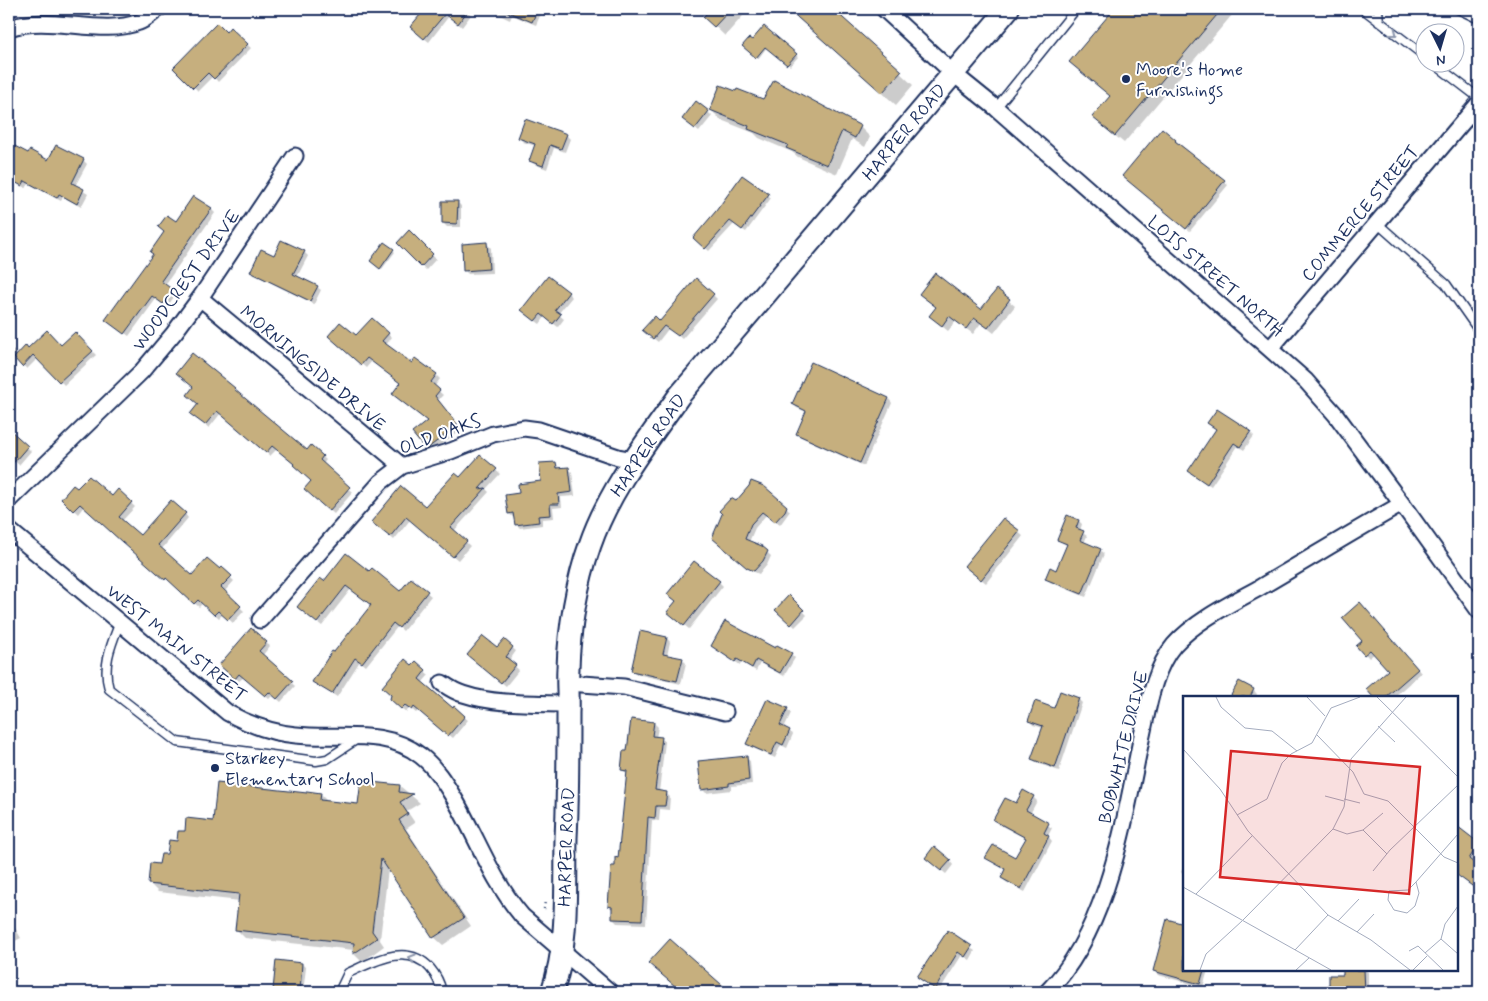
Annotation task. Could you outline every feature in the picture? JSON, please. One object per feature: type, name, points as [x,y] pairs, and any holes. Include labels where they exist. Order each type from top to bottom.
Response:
[{"type":"main road","name":"HARPER ROAD","points":[[552,992],[564,928],[570,640],[580,577],[602,516],[634,460],[679,396],[1008,9]]},
{"type":"street","points":[[9,28],[18,25],[65,24],[117,28],[140,22],[158,9]]},
{"type":"street","name":"LOIS STREET NORTH","points":[[884,9],[954,74],[996,108],[1270,348],[1320,396],[1402,504],[1479,611]]},
{"type":"street","name":"COMMERCE STREET","points":[[1270,348],[1479,103]]},
{"type":"street","name":"WOODCREST DRIVE","points":[[9,500],[142,371],[174,333],[200,298],[295,156]]},
{"type":"street","name":"MORNINGSIDE DRIVE","points":[[200,298],[402,466]]},
{"type":"street","name":"OLD OAKS","points":[[260,620],[380,482],[402,466],[451,451],[493,434],[524,428],[539,430],[618,457],[634,460]]},
{"type":"street","name":"BOBWHITE DRIVE","points":[[1047,992],[1062,975],[1085,939],[1097,911],[1119,841],[1149,705],[1159,670],[1174,645],[1194,627],[1225,607],[1402,504]]},
{"type":"street","name":"WEST MAIN STREET","points":[[9,530],[228,713],[261,728],[297,736],[362,736],[391,740],[408,747],[422,757],[434,769],[463,814],[495,879],[514,907],[610,992]]},
{"type":"street","points":[[442,683],[461,694],[489,700],[568,694],[624,687],[725,712]]},
{"type":"lane","points":[[996,108],[1076,9]]},
{"type":"lane","points":[[1363,9],[1416,49]]},
{"type":"lane","points":[[1378,9],[1380,22]]},
{"type":"lane","points":[[1458,9],[1479,19]]},
{"type":"lane","points":[[1445,72],[1479,98]]},
{"type":"lane","points":[[1377,223],[1446,284],[1479,331]]},
{"type":"lane","points":[[120,622],[107,656],[106,679],[109,689],[177,742],[316,761],[327,759],[362,736]]},
{"type":"lane","points":[[339,992],[348,973],[385,957],[397,955],[417,958],[428,966],[435,974],[442,992]]},
{"type":"path","points":[[544,901],[544,909]]},
{"type":"building","points":[[425,9],[469,9],[458,24],[445,14],[424,39],[410,27]]},
{"type":"building","points":[[501,9],[538,9],[532,22]]},
{"type":"building","points":[[711,9],[731,9],[714,27],[703,17]]},
{"type":"building","points":[[788,9],[833,9],[902,71],[882,93]]},
{"type":"building","name":"Moore's Home Furnishings","points":[[1114,9],[1222,9],[1115,136],[1092,117],[1110,96],[1069,62]]},
{"type":"building","points":[[217,23],[226,32],[230,27],[248,44],[214,79],[208,73],[193,88],[173,68]]},
{"type":"building","points":[[764,26],[797,54],[787,65],[765,47],[756,58],[742,46],[749,38],[752,40]]},
{"type":"building","points":[[774,80],[861,126],[855,138],[842,131],[827,165],[786,148],[788,145],[748,129],[749,126],[710,110],[720,85],[763,99]]},
{"type":"building","points":[[696,101],[709,111],[695,129],[682,119]]},
{"type":"building","points":[[525,119],[567,134],[561,149],[550,145],[543,166],[529,161],[535,144],[518,138]]},
{"type":"building","points":[[1162,128],[1175,141],[1225,180],[1186,229],[1122,176]]},
{"type":"building","points":[[9,143],[28,153],[30,150],[48,160],[56,145],[84,159],[72,183],[84,189],[77,204],[59,194],[57,198],[25,181],[22,186],[9,179]]},
{"type":"building","points":[[742,175],[769,194],[742,230],[730,221],[705,249],[693,238],[716,211]]},
{"type":"building","points":[[193,196],[212,208],[161,281],[173,290],[163,304],[152,296],[124,334],[105,320],[153,254],[150,252],[164,232],[158,227],[167,215],[176,221]]},
{"type":"building","points":[[442,201],[458,201],[457,224],[442,223]]},
{"type":"building","points":[[409,230],[433,254],[421,267],[397,243]]},
{"type":"building","points":[[281,240],[305,251],[293,274],[318,286],[310,301],[250,272],[261,249],[274,255]]},
{"type":"building","points":[[384,242],[394,249],[380,269],[370,261]]},
{"type":"building","points":[[487,242],[489,269],[463,271],[462,244]]},
{"type":"building","points":[[935,273],[981,309],[997,289],[1010,299],[988,328],[974,318],[966,329],[949,316],[942,326],[929,316],[936,307],[919,294]]},
{"type":"building","points":[[548,276],[569,292],[555,310],[561,314],[553,324],[541,314],[535,321],[521,310]]},
{"type":"building","points":[[696,278],[714,294],[678,336],[664,326],[653,339],[642,330],[655,316],[660,321]]},
{"type":"building","points":[[372,318],[389,333],[382,341],[412,363],[415,358],[437,374],[431,382],[440,390],[435,396],[458,425],[428,448],[425,449],[412,433],[427,421],[392,394],[400,383],[367,358],[361,365],[328,336],[340,322],[356,335]]},
{"type":"building","points":[[47,330],[61,345],[75,332],[93,351],[59,382],[33,355],[22,367],[14,358],[26,345],[28,348]]},
{"type":"building","points":[[192,353],[307,450],[311,445],[323,456],[320,460],[350,487],[329,511],[304,489],[311,481],[272,446],[266,453],[217,411],[205,425],[190,414],[198,404],[187,395],[193,387],[176,373]]},
{"type":"building","points":[[811,362],[889,398],[860,463],[796,434],[806,411],[792,404]]},
{"type":"building","points":[[1217,409],[1251,431],[1240,447],[1234,443],[1207,484],[1188,471],[1216,429],[1207,423]]},
{"type":"building","points":[[9,429],[28,446],[9,468]]},
{"type":"building","points":[[480,455],[497,469],[479,489],[486,488],[451,527],[467,541],[453,557],[406,517],[390,537],[371,522],[401,486],[425,506],[455,473],[460,477]]},
{"type":"building","points":[[556,462],[557,468],[569,467],[572,492],[558,494],[559,504],[550,504],[551,515],[538,516],[539,522],[515,525],[513,513],[508,514],[505,495],[519,493],[518,484],[541,481],[539,463]]},
{"type":"building","points":[[89,476],[112,496],[118,489],[132,502],[119,517],[140,535],[171,500],[186,513],[158,545],[192,575],[207,558],[232,576],[221,587],[241,606],[228,620],[218,611],[214,615],[198,600],[194,604],[80,504],[73,511],[61,499],[73,485],[77,488]]},
{"type":"building","points":[[751,481],[764,486],[787,506],[775,522],[762,512],[751,524],[745,539],[762,546],[768,551],[763,561],[754,571],[747,568],[712,538],[722,514],[719,511],[731,498],[736,501]]},
{"type":"building","points":[[1067,515],[1079,520],[1076,528],[1084,531],[1080,540],[1101,549],[1082,594],[1045,579],[1050,567],[1056,570],[1067,544],[1057,540]]},
{"type":"building","points":[[1003,518],[1020,531],[981,580],[964,566]]},
{"type":"building","points":[[346,553],[369,571],[372,568],[400,591],[411,578],[428,591],[399,628],[393,623],[362,663],[355,658],[332,694],[312,682],[332,651],[334,652],[371,605],[346,586],[317,623],[297,607],[320,578],[324,581]]},
{"type":"building","points":[[694,561],[720,581],[684,626],[667,612],[676,601],[667,594]]},
{"type":"building","points":[[789,595],[804,610],[791,625],[775,610]]},
{"type":"building","points":[[1360,602],[1418,669],[1387,696],[1372,696],[1366,689],[1388,670],[1370,650],[1364,655],[1356,646],[1362,641],[1342,618]]},
{"type":"building","points":[[725,621],[775,648],[777,645],[792,653],[780,673],[756,660],[752,668],[737,659],[735,662],[711,646]]},
{"type":"building","points":[[251,628],[267,642],[259,651],[293,681],[277,699],[269,692],[265,696],[239,674],[235,679],[219,665]]},
{"type":"building","points":[[640,631],[667,637],[663,654],[683,658],[677,681],[631,671]]},
{"type":"building","points":[[483,636],[497,647],[504,639],[513,647],[506,657],[516,665],[501,683],[467,655]]},
{"type":"building","points":[[405,659],[412,665],[416,661],[426,670],[419,679],[465,716],[448,736],[414,707],[412,710],[405,705],[401,709],[390,699],[391,695],[382,687]]},
{"type":"building","points":[[1239,681],[1254,689],[1250,696],[1231,696]]},
{"type":"building","points":[[1060,691],[1079,698],[1055,768],[1031,759],[1043,726],[1028,721],[1035,701],[1054,708]]},
{"type":"building","points":[[767,699],[788,708],[780,725],[790,730],[783,745],[777,742],[771,755],[746,744]]},
{"type":"building","points":[[631,719],[654,722],[652,736],[662,737],[655,790],[667,792],[665,806],[656,806],[655,818],[648,817],[642,920],[612,919],[612,907],[608,906],[611,866],[615,866],[615,857],[618,858],[627,771],[621,770],[623,751],[627,751]]},
{"type":"building","points":[[747,756],[749,780],[729,783],[729,786],[701,790],[698,761]]},
{"type":"building","points":[[361,781],[400,785],[399,792],[413,794],[400,802],[408,814],[399,820],[464,918],[433,938],[381,859],[372,931],[377,938],[353,954],[354,943],[235,930],[239,894],[148,884],[150,863],[159,864],[161,854],[167,854],[169,840],[177,841],[178,831],[185,831],[186,818],[213,821],[217,783],[321,793],[320,800],[358,804]]},
{"type":"building","points":[[1023,790],[1034,796],[1026,810],[1049,823],[1044,833],[1049,836],[1021,889],[1001,878],[1005,869],[985,858],[993,845],[1015,857],[1026,838],[993,820],[1005,798],[1016,803]]},
{"type":"building","points":[[1458,827],[1479,843],[1469,859],[1479,867],[1479,891],[1458,876]]},
{"type":"building","points":[[934,846],[951,860],[941,871],[925,858]]},
{"type":"building","points":[[1167,919],[1183,924],[1183,971],[1204,971],[1200,984],[1153,971]]},
{"type":"building","points":[[948,930],[972,946],[965,957],[958,952],[935,989],[917,977]]},
{"type":"building","points":[[670,939],[730,992],[682,992],[648,963]]},
{"type":"building","points":[[276,960],[302,963],[300,992],[273,990]]},
{"type":"building","points":[[1343,971],[1364,971],[1365,992],[1329,992],[1329,975],[1343,975]]},
{"type":"place","name":"Moore's Home Furnishings","points":[[1126,79]]},
{"type":"place","name":"Starkey Elementary School","points":[[215,768]]}]
